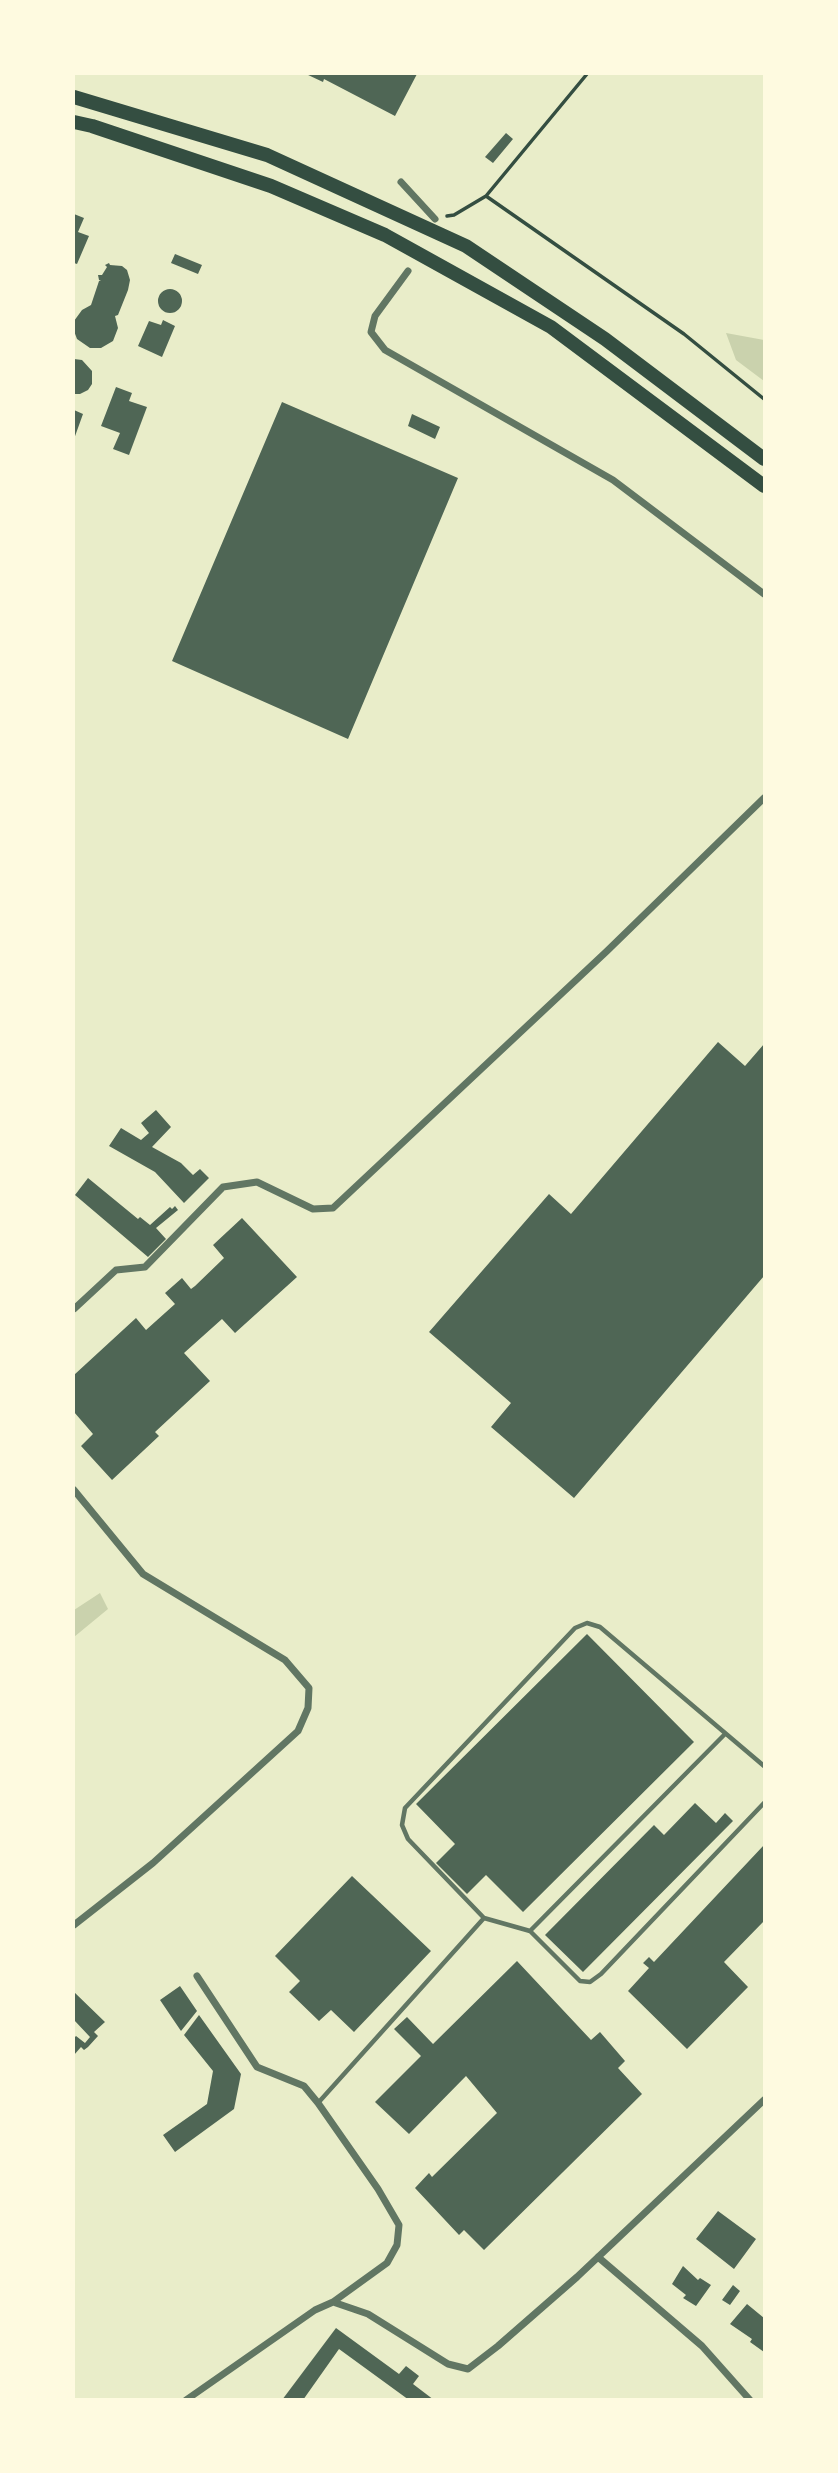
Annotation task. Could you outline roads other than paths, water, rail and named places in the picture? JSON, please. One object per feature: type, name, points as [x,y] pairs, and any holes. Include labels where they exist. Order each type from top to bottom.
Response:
[{"type":"highway","points":[[74,97],[267,155],[466,246],[605,339],[765,459]]},
{"type":"highway","points":[[74,122],[271,186],[386,235],[551,327],[765,486]]},
{"type":"street","points":[[401,182],[435,219]]},
{"type":"street","points":[[408,271],[376,316],[371,332],[385,349],[613,480],[765,594]]},
{"type":"street","points":[[74,1309],[116,1270],[145,1268],[223,1187],[257,1182],[313,1209],[333,1208],[617,942],[765,798]]},
{"type":"street","points":[[74,1490],[143,1574],[285,1660],[309,1688],[308,1708],[298,1731],[153,1863],[74,1925]]},
{"type":"street","points":[[186,2399],[387,2263],[397,2245],[399,2225],[378,2189],[318,2103],[304,2086],[257,2067],[197,1976]]},
{"type":"street","points":[[333,2302],[368,2314],[448,2364],[468,2369],[498,2346],[598,2257],[765,2100]]},
{"type":"street","points":[[598,2257],[702,2346],[750,2399]]},
{"type":"lane","points":[[765,1766],[600,1627],[587,1622],[575,1628],[405,1808],[402,1825],[408,1839],[484,1918],[530,1931],[580,1981],[590,1982],[601,1974],[765,1803]]},
{"type":"lane","points":[[530,1931],[726,1734]]},
{"type":"lane","points":[[318,2103],[484,1918]]}]
